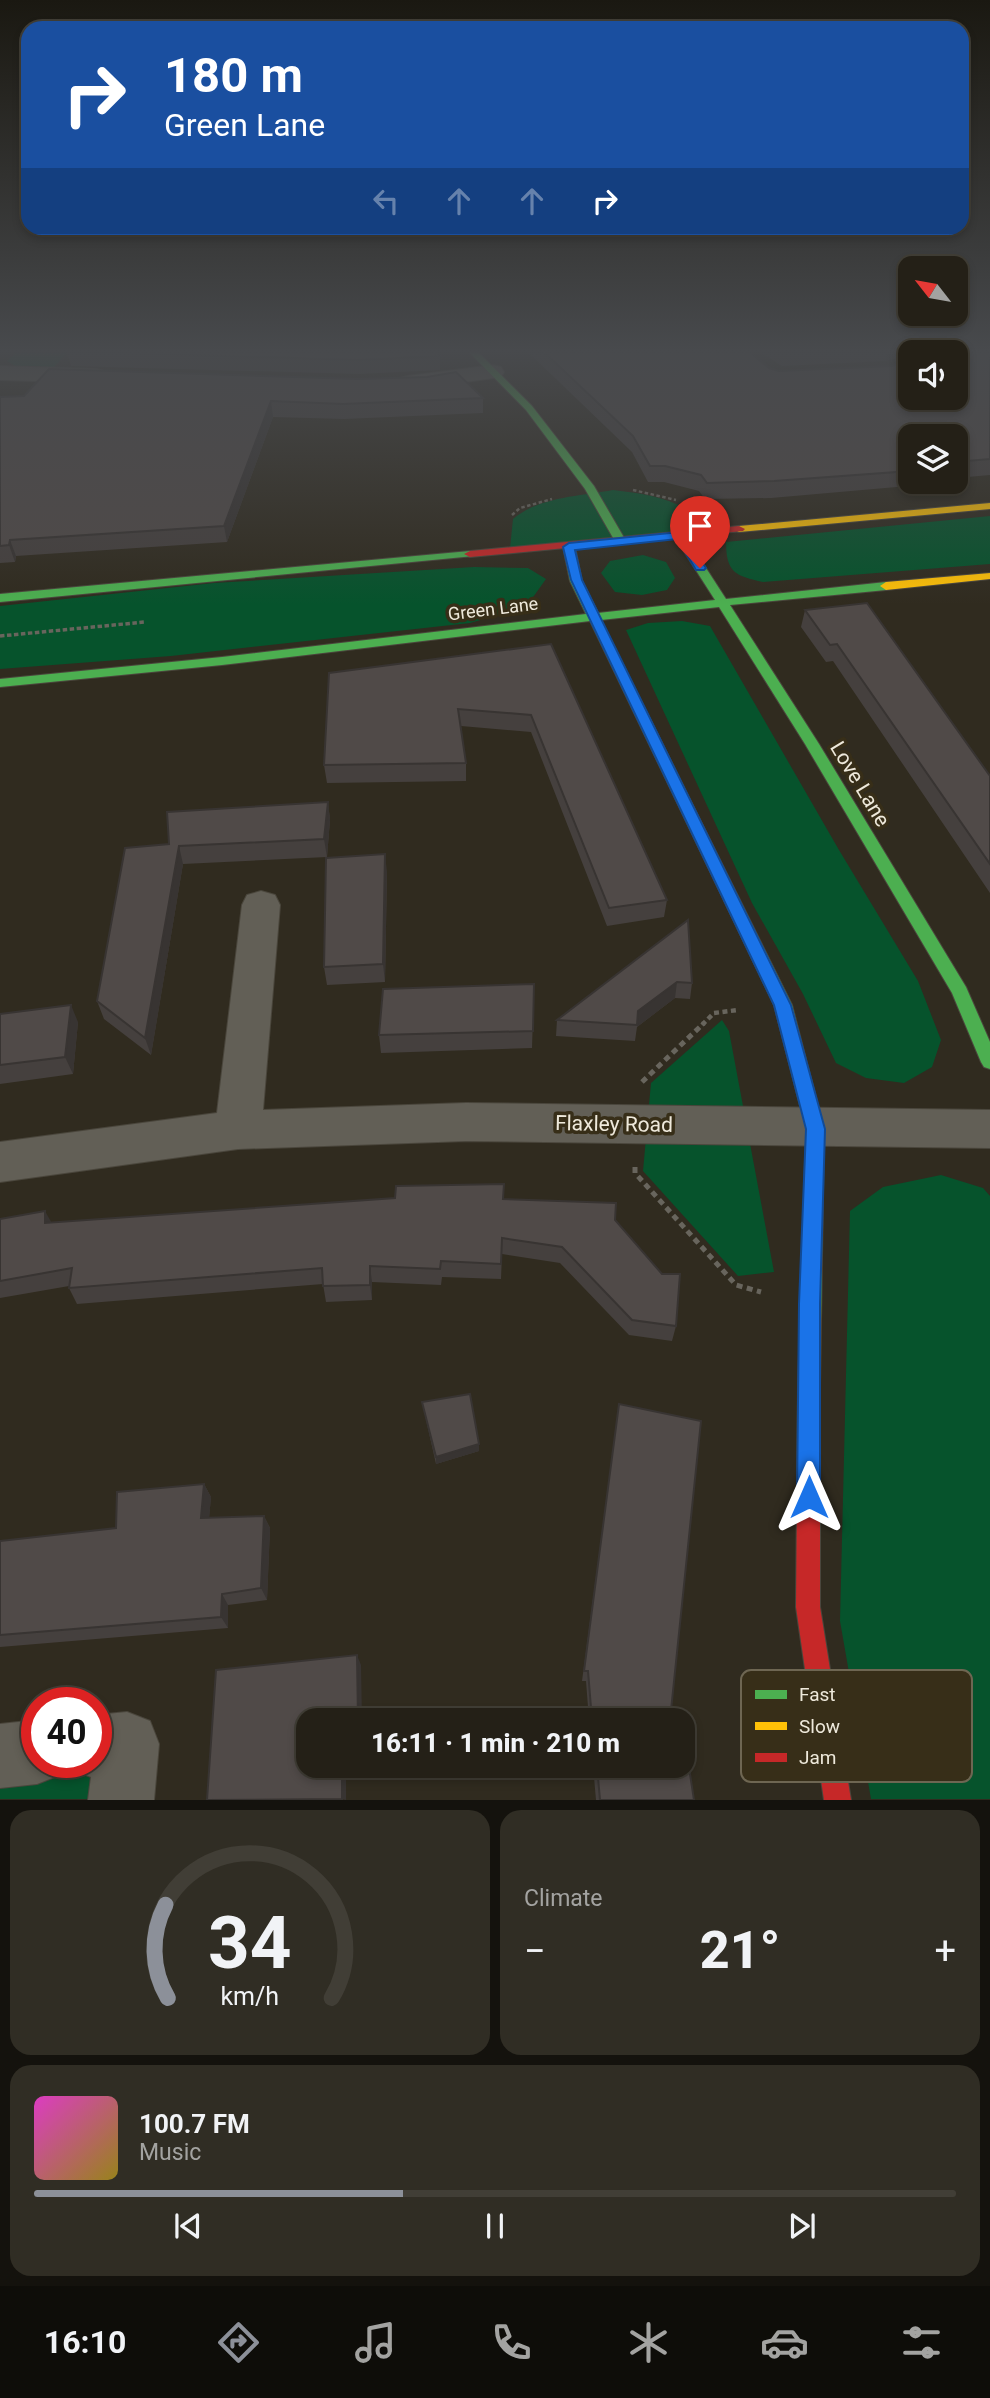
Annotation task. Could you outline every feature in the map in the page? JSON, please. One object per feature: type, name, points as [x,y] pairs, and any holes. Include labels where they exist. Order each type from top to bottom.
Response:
[{"type":"street","points":[[551,437],[590,488],[620,541]]},
{"type":"street","points":[[0,598],[990,506]]},
{"type":"street","name":"Love Lane","points":[[680,536],[812,744],[960,992],[990,1062]]},
{"type":"street","points":[[569,547],[576,580],[732,906],[783,1005],[815,1129],[810,1304],[808,1606],[818,1670]]},
{"type":"street","name":"Green Lane","points":[[0,683],[165,668],[719,601],[990,576]]},
{"type":"street","points":[[238,1130],[261,905]]},
{"type":"street","name":"Flaxley Road","points":[[0,1162],[238,1130],[466,1122],[815,1129],[990,1129]]},
{"type":"street","points":[[112,1745],[127,1744],[121,1800]]},
{"type":"street","points":[[0,1756],[21,1754]]},
{"type":"street","points":[[835,1782],[838,1800]]},
{"type":"green space","points":[[613,490],[653,496],[678,505],[689,511],[709,530],[510,548],[513,519],[523,512],[560,498]]},
{"type":"green space","points":[[990,516],[990,564],[763,582],[746,578],[734,571],[726,552],[726,542]]},
{"type":"green space","points":[[643,555],[666,562],[675,578],[667,590],[642,595],[615,592],[601,573],[610,561]]},
{"type":"green space","points":[[474,567],[528,568],[546,579],[526,607],[470,623],[171,656],[0,669],[0,606],[214,583]]},
{"type":"green space","points":[[682,621],[710,626],[918,981],[941,1040],[932,1067],[904,1083],[866,1078],[836,1063],[803,994],[752,903],[626,630],[648,623]]},
{"type":"green space","points":[[722,1020],[729,1031],[774,1272],[738,1276],[643,1171],[651,1083]]},
{"type":"green space","points":[[941,1175],[983,1188],[990,1196],[990,1799],[871,1799],[868,1782],[972,1782],[972,1670],[849,1670],[840,1621],[850,1211],[883,1187]]},
{"type":"green space","points":[[109,1778],[106,1799],[0,1799],[0,1779]]},
{"type":"building","points":[[0,437],[257,437],[224,526],[10,540],[9,545],[0,546]]},
{"type":"building","points":[[634,437],[898,437],[898,472],[707,483],[701,475],[665,466],[650,466]]},
{"type":"building","points":[[968,437],[990,437],[990,459],[968,461]]},
{"type":"building","points":[[867,603],[990,776],[990,864],[837,644],[830,645],[805,610]]},
{"type":"building","points":[[551,644],[667,900],[609,908],[531,715],[458,709],[466,763],[324,765],[329,673]]},
{"type":"building","points":[[328,802],[324,839],[179,846],[145,1038],[97,1001],[125,848],[169,844],[167,812]]},
{"type":"building","points":[[385,854],[383,964],[324,967],[326,858]]},
{"type":"building","points":[[688,920],[692,983],[677,982],[638,1011],[637,1025],[557,1020]]},
{"type":"building","points":[[534,984],[533,1031],[379,1035],[383,989]]},
{"type":"building","points":[[71,1005],[65,1057],[0,1065],[0,1014]]},
{"type":"building","points":[[504,1184],[503,1199],[616,1203],[615,1220],[662,1274],[680,1274],[676,1326],[632,1320],[562,1247],[502,1238],[501,1264],[441,1261],[440,1269],[370,1266],[370,1285],[323,1286],[322,1268],[69,1288],[72,1268],[0,1281],[0,1219],[45,1211],[45,1223],[395,1198],[396,1186]]},
{"type":"building","points":[[470,1394],[479,1444],[436,1457],[422,1402]]},
{"type":"building","points":[[619,1404],[701,1421],[671,1708],[591,1708],[588,1671],[584,1671]]},
{"type":"building","points":[[204,1484],[201,1518],[264,1516],[261,1588],[222,1594],[221,1617],[0,1635],[0,1541],[116,1528],[117,1492]]},
{"type":"building","points":[[357,1655],[358,1708],[296,1708],[296,1778],[342,1778],[342,1799],[207,1800],[216,1670]]},
{"type":"building","points":[[598,1778],[691,1778],[694,1800],[600,1800]]},
{"type":"traffic: fast","points":[[551,437],[590,488],[620,541]]},
{"type":"traffic: fast","points":[[680,536],[812,744],[960,992],[990,1062]]},
{"type":"traffic: fast","points":[[569,547],[576,581],[783,1005],[815,1129],[809,1386]]},
{"type":"traffic: fast","points":[[0,598],[470,554]]},
{"type":"traffic: fast","points":[[0,683],[222,661],[886,586]]},
{"type":"traffic: slow","points":[[739,529],[990,506]]},
{"type":"traffic: slow","points":[[886,586],[990,576]]},
{"type":"traffic: jam","points":[[470,554],[739,529]]},
{"type":"traffic: jam","points":[[809,1386],[808,1607],[818,1670]]},
{"type":"traffic: jam","points":[[835,1782],[838,1800]]},
{"type":"route","points":[[700,568],[680,536],[569,547],[576,580],[732,906],[783,1005],[815,1129],[810,1304],[809,1497]]}]
